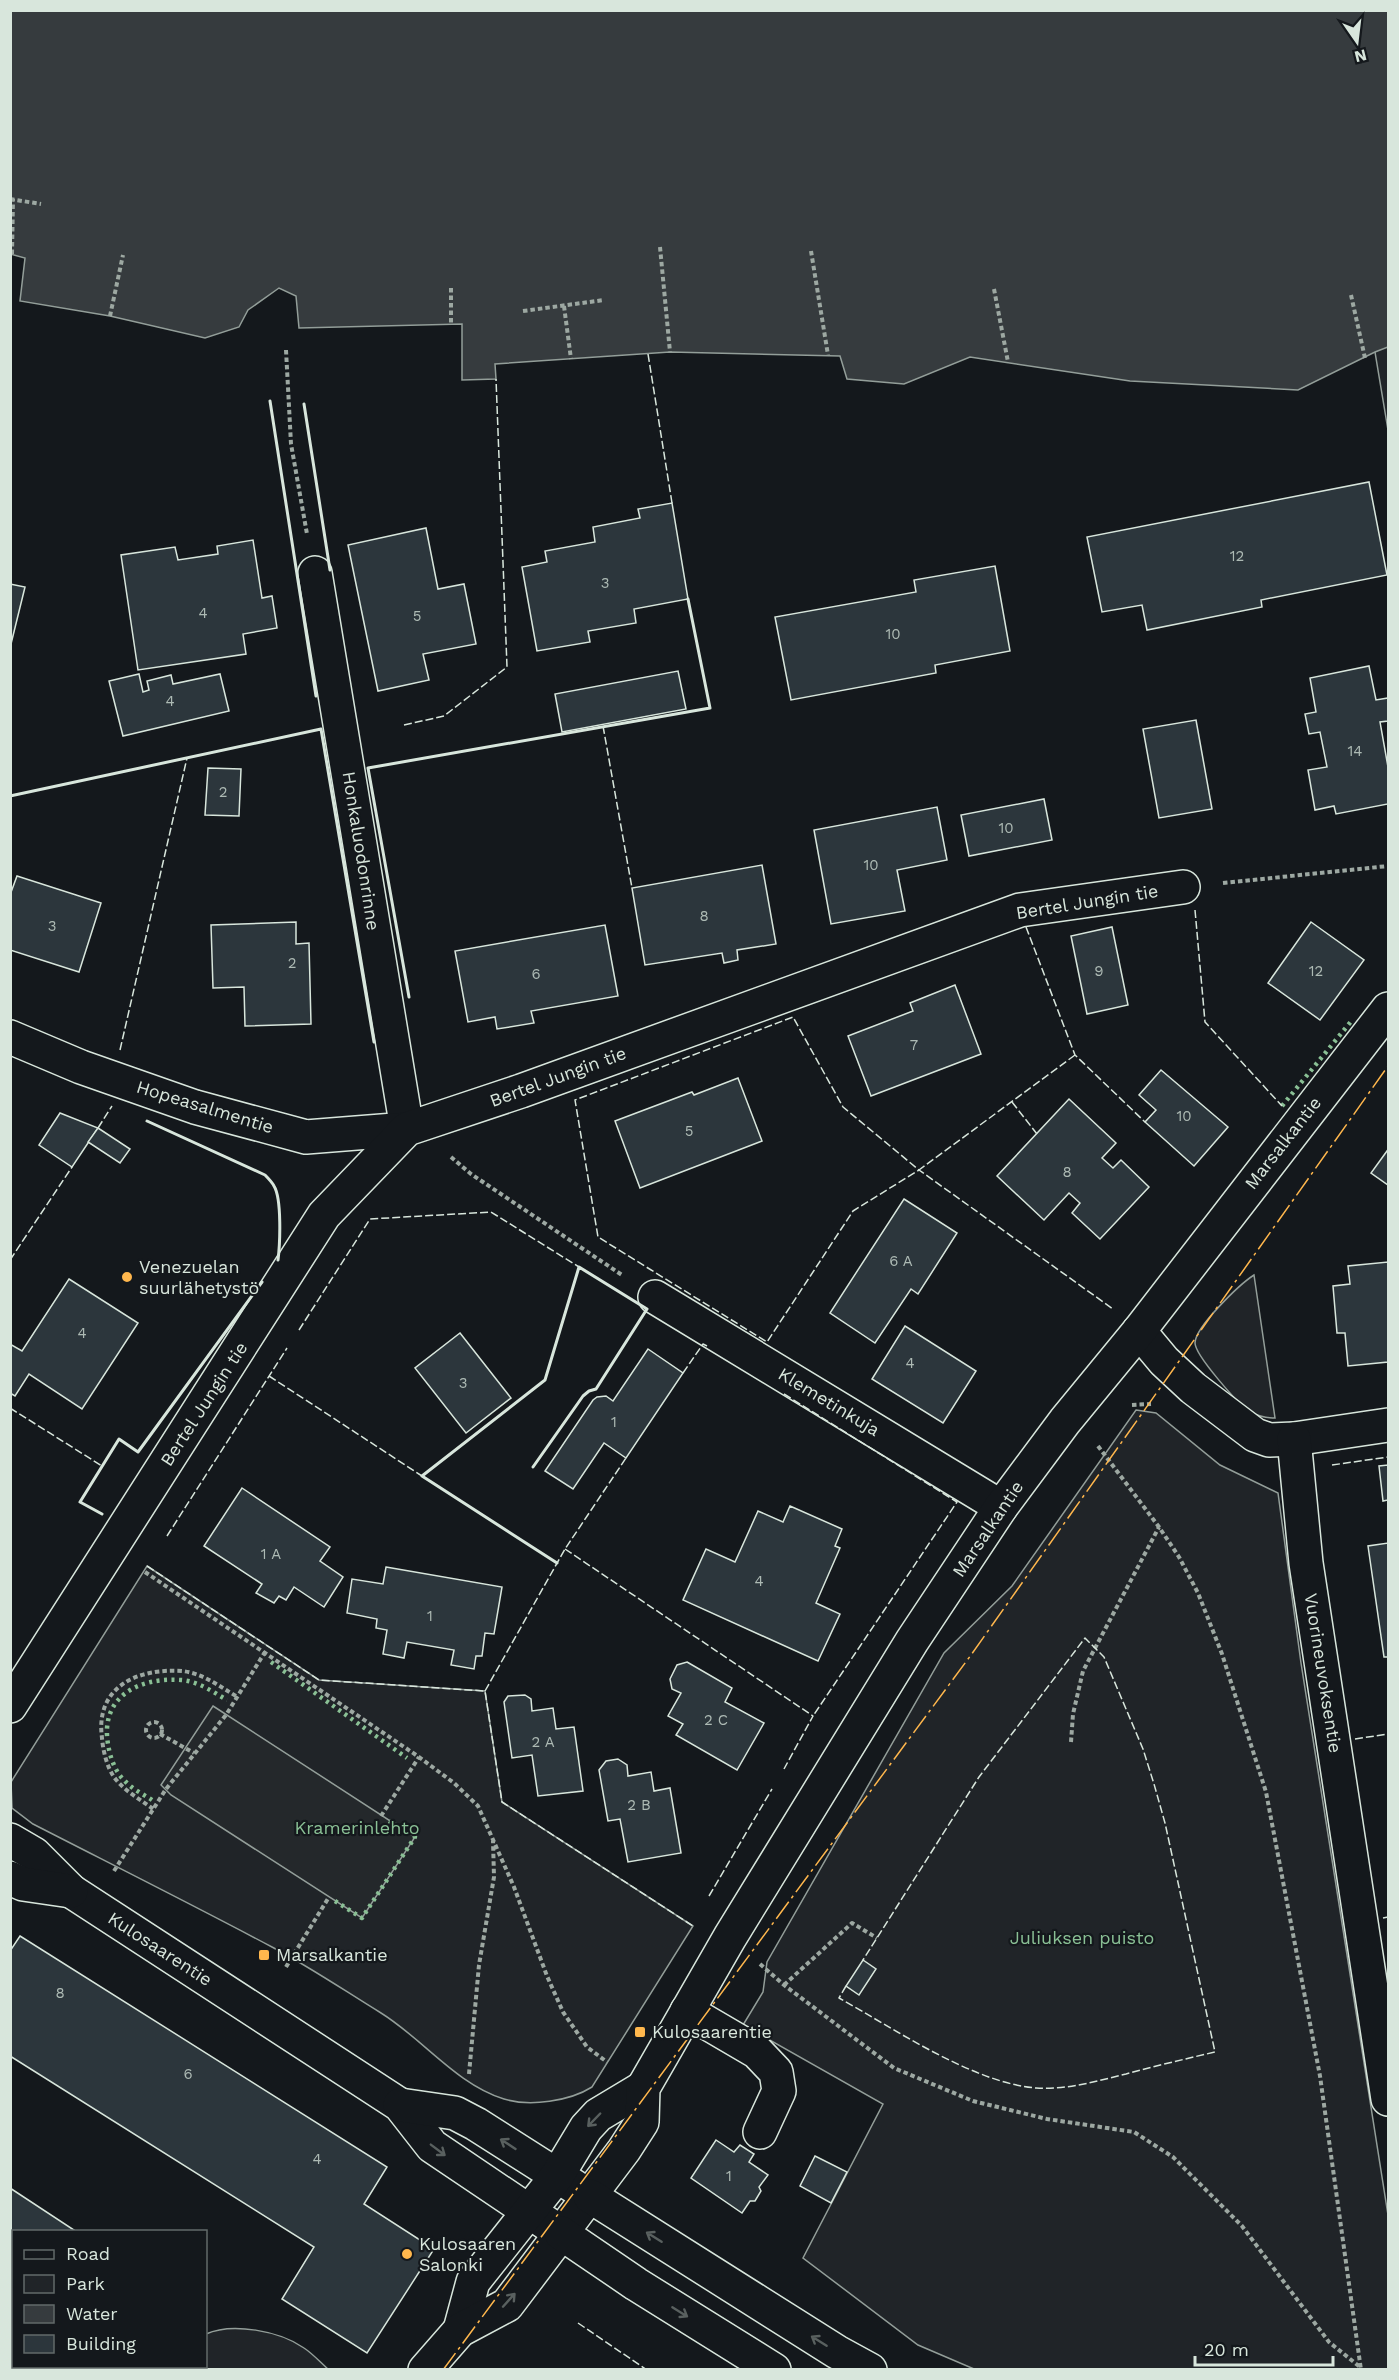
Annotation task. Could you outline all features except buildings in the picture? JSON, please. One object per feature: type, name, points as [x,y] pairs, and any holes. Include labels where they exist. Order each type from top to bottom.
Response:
[{"type":"street","name":"Honkaluodonrinne","points":[[315,573],[407,1129]]},
{"type":"street","name":"Bertel Jungin tie","points":[[10,1706],[324,1215],[407,1129],[532,1087],[1020,910],[1183,887]]},
{"type":"street","name":"Marsalkantie","points":[[460,2330],[507,2305],[624,2150],[642,2122],[643,2088],[730,1937],[912,1641],[1001,1507],[1065,1421],[1139,1331],[1389,1009]]},
{"type":"street","name":"Hopeasalmentie","points":[[10,1037],[81,1066],[195,1107],[306,1137],[407,1129]]},
{"type":"street","name":"Klemetinkuja","points":[[655,1298],[1001,1507]]},
{"type":"street","points":[[1139,1331],[1164,1361],[1193,1388],[1255,1435],[1269,1440],[1294,1439],[1389,1425]]},
{"type":"street","name":"Vuorineuvoksentie","points":[[1294,1439],[1306,1563],[1389,2099]]},
{"type":"street","name":"Kulosaarentie","points":[[10,1840],[34,1854],[71,1891],[400,2105],[432,2146],[636,2284],[774,2370]]},
{"type":"street","name":"Kulosaarentie","points":[[10,1878],[23,1884],[71,1891]]},
{"type":"street","points":[[687,2011],[757,2052],[776,2072],[779,2091],[760,2132]]},
{"type":"street","name":"Marsalkantie","points":[[460,2330],[473,2282],[557,2176],[586,2128],[598,2115],[643,2088]]},
{"type":"street","name":"Kulosaarentie","points":[[400,2105],[455,2113],[476,2124],[837,2352],[870,2370]]},
{"type":"street","points":[[425,2370],[460,2330]]},
{"type":"path","points":[[12,254],[12,199],[41,204]]},
{"type":"path","points":[[660,247],[670,352]]},
{"type":"path","points":[[811,251],[828,355]]},
{"type":"path","points":[[110,316],[123,255]]},
{"type":"path","points":[[451,288],[451,325]]},
{"type":"path","points":[[994,289],[1008,362]]},
{"type":"path","points":[[1351,295],[1365,358]]},
{"type":"path","points":[[523,311],[604,300]]},
{"type":"path","points":[[564,306],[571,359]]},
{"type":"path","points":[[286,350],[291,444],[315,573]]},
{"type":"path","name":"Bertel Jungin tie","points":[[1183,887],[1389,866]]},
{"type":"path","points":[[407,1129],[441,1148],[471,1174],[655,1298]]},
{"type":"path","points":[[1065,1421],[1096,1444],[1179,1557],[1198,1593],[1222,1654],[1266,1792],[1320,2076],[1361,2369]]},
{"type":"path","points":[[1071,1742],[1073,1714],[1083,1671],[1159,1527]]},
{"type":"path","points":[[111,1549],[419,1757],[454,1783],[478,1806],[493,1837],[563,2012],[587,2047],[614,2068]]},
{"type":"path","points":[[117,1865],[153,1809],[194,1753],[226,1715],[265,1652]]},
{"type":"path","points":[[153,1809],[122,1786],[112,1774],[103,1750],[100,1727],[102,1709],[117,1686],[137,1676],[182,1671],[205,1677],[236,1696]]},
{"type":"path","points":[[150,1722],[158,1723],[162,1730],[160,1734],[156,1738],[147,1734],[147,1726],[150,1722]]},
{"type":"path","points":[[160,1734],[194,1753]]},
{"type":"path","points":[[381,1816],[419,1757]]},
{"type":"path","points":[[468,2080],[479,1965],[494,1877],[493,1837]]},
{"type":"path","points":[[286,1967],[329,1897]]},
{"type":"path","points":[[784,1985],[852,1923],[877,1938]]},
{"type":"path","points":[[730,1937],[784,1985],[894,2068],[973,2102],[1047,2119],[1134,2132],[1173,2157],[1242,2226],[1329,2342],[1361,2369]]},
{"type":"green space","points":[[1388,305],[1388,430],[1375,352]]},
{"type":"green space","points":[[1254,1275],[1275,1418],[1258,1415],[1244,1407],[1209,1368],[1195,1343],[1202,1327],[1210,1317],[1229,1296]]},
{"type":"green space","name":"Juliuksen puisto","points":[[1136,1410],[1156,1413],[1220,1465],[1278,1493],[1301,1663],[1388,2215],[1388,2369],[974,2369],[918,2345],[803,2258],[883,2104],[743,2025],[763,1992],[767,1962],[944,1653],[1012,1586]]},
{"type":"green space","name":"Kramerinlehto","points":[[147,1566],[319,1680],[485,1691],[502,1802],[693,1926],[592,2087],[573,2096],[537,2102],[504,2099],[487,2092],[455,2072],[381,2013],[300,1963],[33,1824],[12,1808],[11,1782]]},
{"type":"green space","points":[[11,2261],[12,2368],[207,2368],[207,2334],[217,2330],[242,2329],[269,2333],[294,2342],[307,2350],[328,2369],[11,2369]]},
{"type":"shaded area","points":[[213,1706],[415,1837],[362,1918],[171,1795],[161,1785]]},
{"type":"water","points":[[11,10],[1388,11],[1388,347],[1298,390],[1130,381],[970,357],[904,384],[847,379],[840,356],[670,352],[495,364],[496,379],[462,380],[462,324],[299,328],[296,296],[279,288],[248,310],[239,327],[205,338],[110,316],[20,301],[25,258],[10,254]]},
{"type":"hedge","points":[[1282,1106],[1353,1019]]},
{"type":"hedge","points":[[271,1662],[407,1758]]},
{"type":"hedge","points":[[152,1800],[128,1784],[118,1773],[112,1759],[107,1728],[116,1702],[125,1693],[137,1687],[165,1680],[193,1682],[227,1700]]},
{"type":"hedge","points":[[335,1901],[362,1918],[415,1837],[389,1821]]},
{"type":"fence","points":[[648,354],[672,503]]},
{"type":"fence","points":[[404,725],[444,716],[507,667],[496,379]]},
{"type":"fence","points":[[603,726],[632,888]]},
{"type":"fence","points":[[120,1050],[187,758]]},
{"type":"fence","points":[[1195,910],[1205,1022],[1282,1106]]},
{"type":"fence","points":[[1026,927],[1075,1055],[1145,1122]]},
{"type":"fence","points":[[1075,1055],[919,1170],[843,1107],[793,1017],[575,1100],[598,1237],[767,1342],[853,1211],[919,1170],[1113,1309]]},
{"type":"fence","points":[[1012,1102],[1037,1134]]},
{"type":"fence","points":[[98,1128],[112,1106]]},
{"type":"fence","points":[[10,1260],[72,1167]]},
{"type":"fence","points":[[299,1330],[370,1219],[491,1212],[579,1267]]},
{"type":"fence","points":[[683,1373],[703,1344],[707,1346]]},
{"type":"fence","points":[[167,1536],[287,1348]]},
{"type":"fence","points":[[269,1376],[422,1476]]},
{"type":"fence","points":[[784,1394],[957,1502],[813,1716]]},
{"type":"fence","points":[[10,1408],[102,1466]]},
{"type":"fence","points":[[1332,1465],[1388,1457]]},
{"type":"fence","points":[[485,1691],[565,1549],[626,1458]]},
{"type":"fence","points":[[565,1549],[813,1716],[784,1769]]},
{"type":"fence","points":[[147,1566],[319,1680],[485,1691],[502,1802],[693,1926]]},
{"type":"fence","points":[[846,1986],[839,1998],[960,2065],[1012,2084],[1036,2088],[1070,2086],[1215,2052],[1165,1823],[1154,1784],[1143,1749],[1104,1657],[1085,1638],[979,1777],[863,1960]]},
{"type":"fence","points":[[1355,1739],[1388,1734]]},
{"type":"fence","points":[[709,1896],[772,1789]]},
{"type":"fence","points":[[1383,1918],[1388,1917]]},
{"type":"fence","points":[[578,2323],[647,2370]]},
{"type":"wall","points":[[270,401],[316,696]]},
{"type":"wall","points":[[304,404],[330,570]]},
{"type":"wall","points":[[409,997],[368,768],[710,708],[688,599]]},
{"type":"wall","points":[[10,796],[321,729],[374,1042]]},
{"type":"wall","points":[[147,1121],[265,1175],[269,1179],[277,1192],[280,1233],[278,1260]]},
{"type":"wall","points":[[533,1467],[583,1396],[596,1389],[647,1309],[579,1267],[545,1380],[422,1476],[557,1563]]},
{"type":"wall","points":[[102,1514],[80,1502],[119,1439],[138,1452],[262,1282]]},
{"type":"power","points":[[443,2370],[971,1655],[1388,1066]]},
{"type":"place","name":"Venezuelan suurlähetystö","points":[[127,1277]]},
{"type":"place","name":"Marsalkantie","points":[[264,1955]]},
{"type":"place","name":"Kulosaarentie","points":[[640,2032]]},
{"type":"place","name":"Kulosaaren Salonki","points":[[407,2254]]}]
